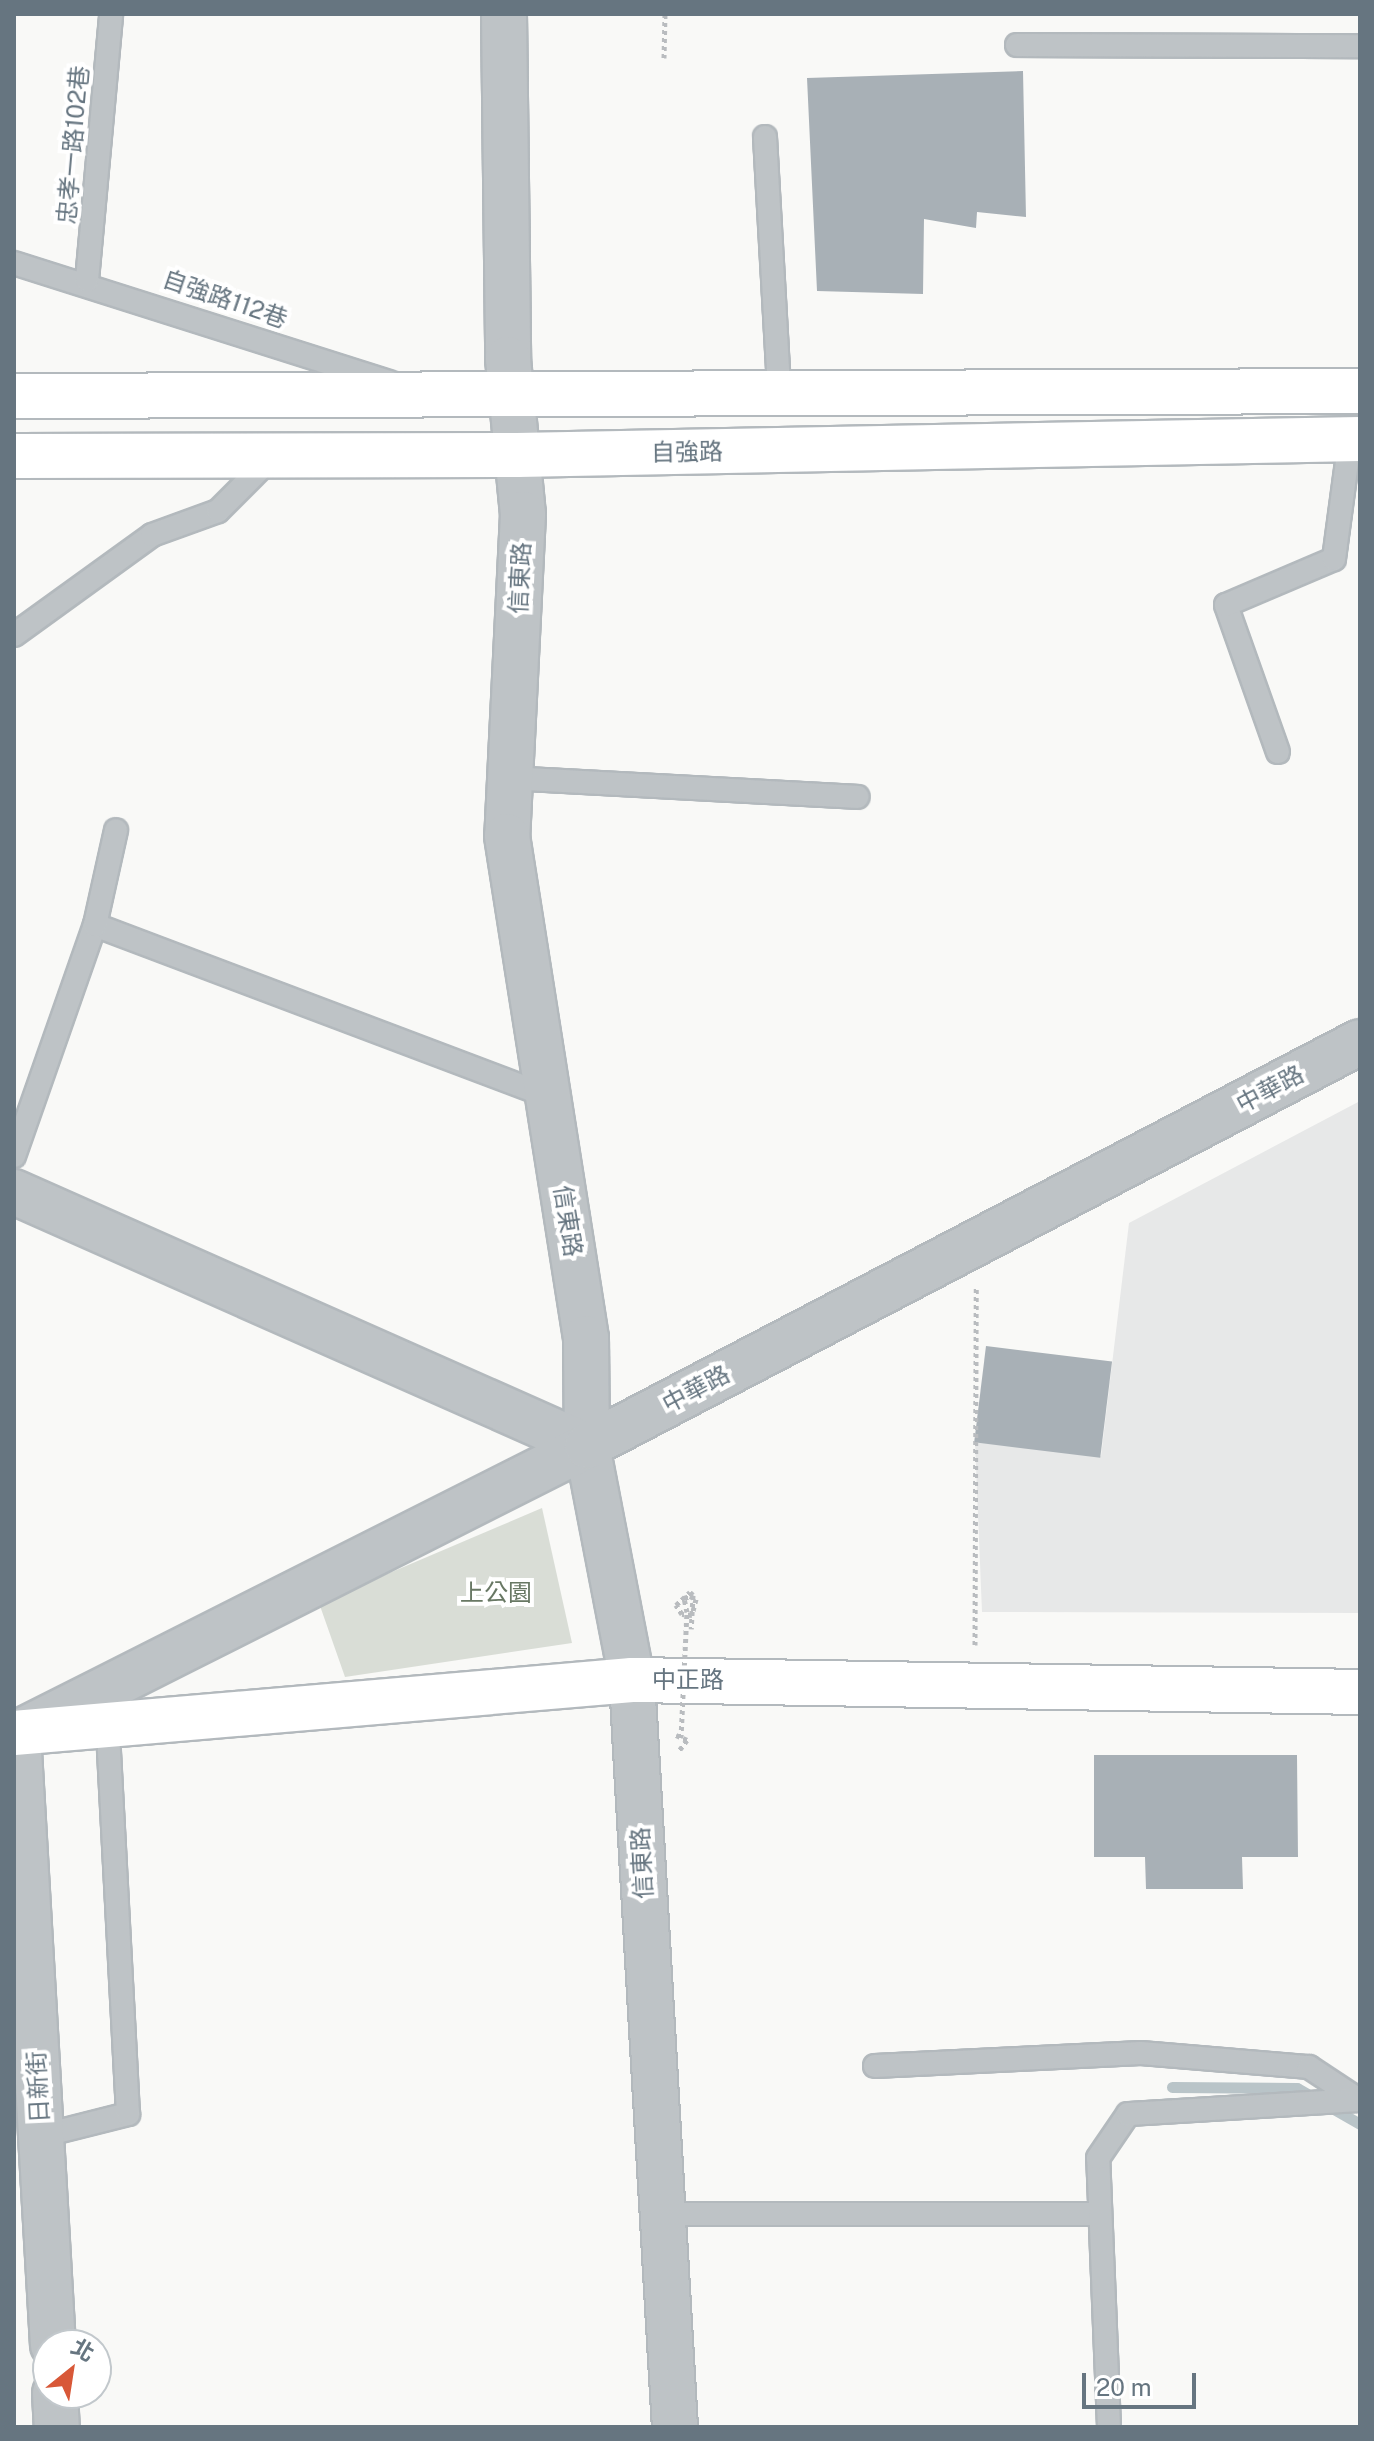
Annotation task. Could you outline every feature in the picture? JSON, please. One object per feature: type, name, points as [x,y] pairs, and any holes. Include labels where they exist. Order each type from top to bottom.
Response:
[{"type":"main road","points":[[14,396],[418,391],[1360,391]]},
{"type":"main road","name":"自強路","points":[[14,456],[517,455],[1355,439]]},
{"type":"main road","name":"中正路","points":[[16,1733],[106,1706],[632,1680],[1360,1692]]},
{"type":"street","name":"信東路","points":[[504,14],[514,391],[523,514],[507,836],[586,1338],[587,1446],[632,1680],[675,2427]]},
{"type":"street","name":"中華路","points":[[587,1446],[1360,1042]]},
{"type":"street","points":[[14,1192],[587,1446]]},
{"type":"street","name":"中正路","points":[[106,1706],[587,1446]]},
{"type":"street","name":"日新街","points":[[16,1733],[52,2329]]},
{"type":"lane","name":"忠孝一路102巷","points":[[87,280],[111,14]]},
{"type":"lane","points":[[1017,45],[1360,46]]},
{"type":"lane","points":[[765,137],[779,391]]},
{"type":"lane","name":"自強路112巷","points":[[14,263],[87,280],[418,391]]},
{"type":"lane","points":[[1278,752],[1226,605],[1334,559],[1355,439]]},
{"type":"lane","points":[[14,635],[152,535],[218,511],[274,456]]},
{"type":"lane","points":[[510,778],[857,797]]},
{"type":"lane","points":[[14,1156],[95,925],[116,830]]},
{"type":"lane","points":[[95,925],[548,1096]]},
{"type":"lane","points":[[41,2136],[128,2114],[106,1706]]},
{"type":"lane","points":[[875,2066],[1141,2053],[1309,2067],[1360,2100]]},
{"type":"lane","points":[[1109,2427],[1095,2214],[1098,2158],[1128,2114],[1360,2100]]},
{"type":"lane","points":[[663,2214],[1095,2214]]},
{"type":"path","points":[[664,58],[665,14]]},
{"type":"path","points":[[975,1650],[977,1242]]},
{"type":"path","points":[[681,1738],[687,1612],[684,1598],[690,1596],[696,1599],[692,1615],[682,1614],[676,1605],[690,1592],[693,1595],[692,1606],[692,1618],[691,1629]]},
{"type":"shaded area","points":[[1360,1101],[1360,1613],[982,1612],[975,1442],[1101,1456],[1129,1223]]},
{"type":"green space","name":"上公園","points":[[542,1508],[572,1643],[345,1677],[319,1603]]},
{"type":"building","points":[[1023,71],[1026,217],[977,212],[976,228],[924,219],[923,294],[817,291],[807,78]]},
{"type":"building","points":[[986,1346],[1112,1361],[1100,1458],[974,1442]]},
{"type":"building","points":[[1094,1755],[1297,1755],[1298,1857],[1242,1857],[1243,1889],[1146,1889],[1145,1857],[1094,1857]]},
{"type":"waterway","points":[[1172,2087],[1297,2088],[1360,2124]]}]
